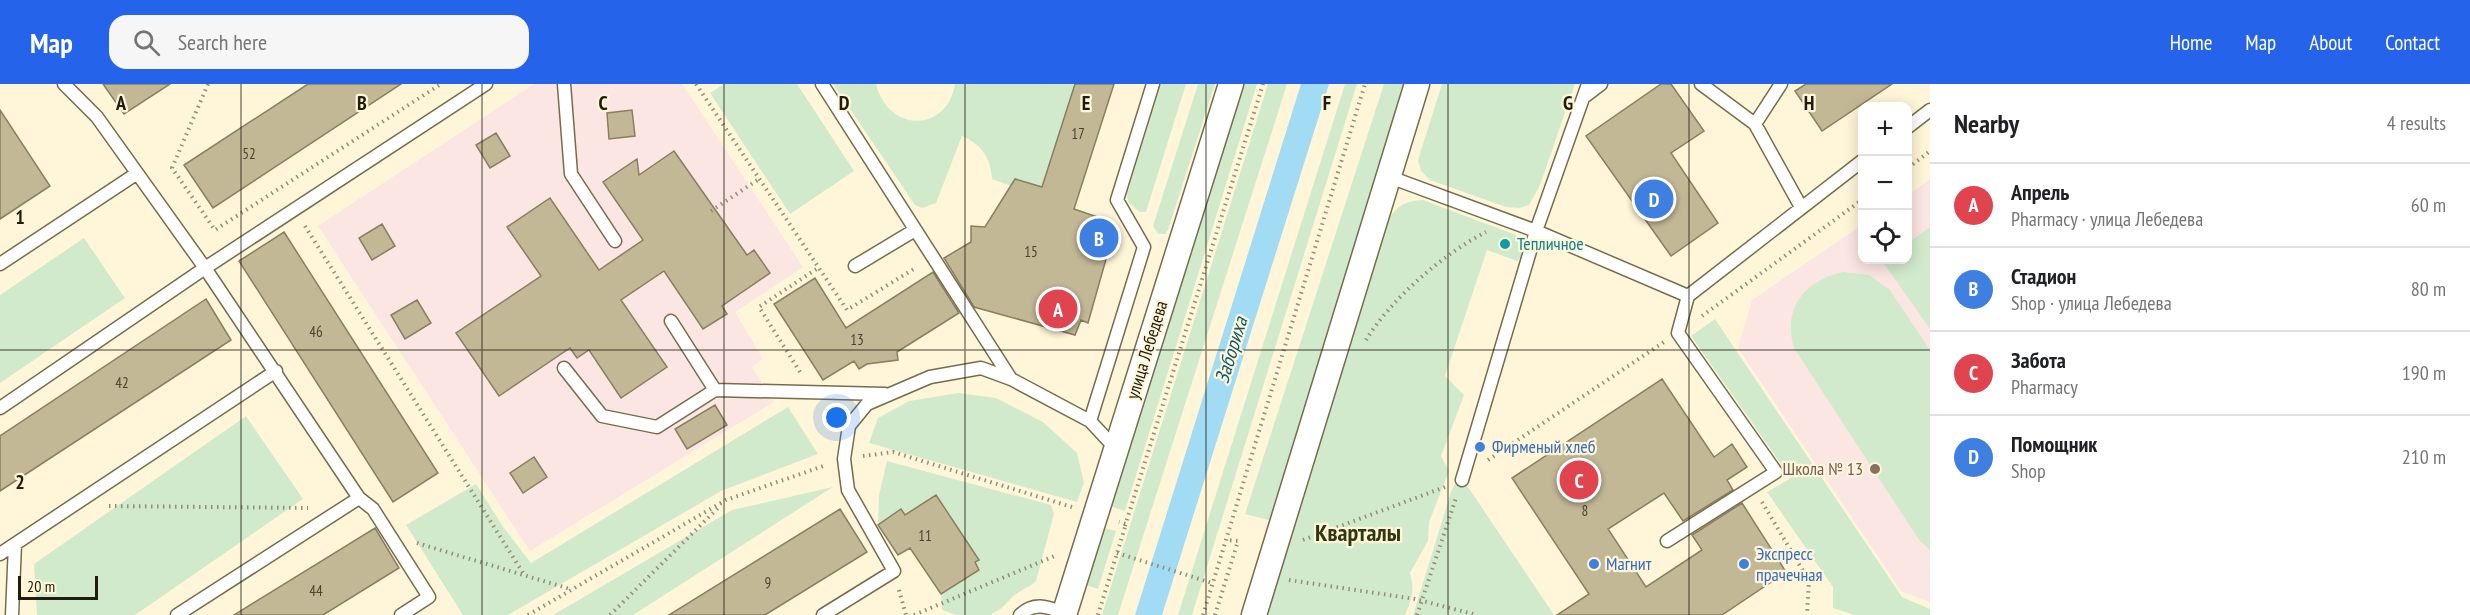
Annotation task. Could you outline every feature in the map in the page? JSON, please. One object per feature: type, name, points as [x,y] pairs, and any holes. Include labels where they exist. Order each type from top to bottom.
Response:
[{"type":"street","name":"улица Лебедева","points":[[1064,614],[1231,84]]},
{"type":"street","points":[[1254,615],[1417,84]]},
{"type":"lane","points":[[64,84],[97,117],[205,268],[359,498],[373,509],[429,597],[401,615]]},
{"type":"lane","points":[[0,408],[205,268],[485,84]]},
{"type":"lane","points":[[564,84],[571,174],[615,241]]},
{"type":"lane","points":[[822,84],[1011,379]]},
{"type":"lane","points":[[1090,421],[1144,247],[1117,200],[1153,84]]},
{"type":"lane","points":[[1462,480],[1536,231],[1588,84]]},
{"type":"lane","points":[[1583,98],[1601,84]]},
{"type":"lane","points":[[1701,84],[1755,124],[1801,207]]},
{"type":"lane","points":[[1755,124],[1781,84]]},
{"type":"lane","points":[[1912,124],[1930,110]]},
{"type":"lane","points":[[1667,541],[1776,472],[1678,333],[1688,296],[1858,165]]},
{"type":"lane","points":[[0,264],[136,174]]},
{"type":"lane","points":[[1388,176],[1536,231],[1688,296]]},
{"type":"lane","points":[[855,267],[915,230]]},
{"type":"lane","points":[[671,321],[715,390]]},
{"type":"lane","points":[[564,368],[602,416],[657,427],[715,390],[892,394]]},
{"type":"lane","points":[[824,615],[894,571],[848,490],[844,459],[849,426],[867,404],[930,377],[981,368],[1011,379],[1090,421],[1116,448]]},
{"type":"lane","points":[[0,555],[276,371]]},
{"type":"lane","points":[[177,615],[359,498]]},
{"type":"lane","points":[[12,615],[15,544]]},
{"type":"lane","points":[[1020,615],[1026,609],[1042,605],[1064,614]]},
{"type":"path","points":[[208,84],[172,168],[215,230],[441,84]]},
{"type":"path","points":[[696,84],[847,310],[933,258]]},
{"type":"path","points":[[1098,615],[1263,84]]},
{"type":"path","points":[[1226,538],[1203,615],[1365,84]]},
{"type":"path","points":[[1912,165],[1930,151]]},
{"type":"path","points":[[711,211],[759,179]]},
{"type":"path","points":[[1483,464],[1678,333],[1858,204]]},
{"type":"path","points":[[295,210],[523,573]]},
{"type":"path","points":[[1361,350],[1379,319],[1422,278],[1468,241],[1508,221]]},
{"type":"path","points":[[814,393],[759,308],[818,268]]},
{"type":"path","points":[[1299,541],[1462,480]]},
{"type":"path","points":[[1418,615],[1462,480]]},
{"type":"path","points":[[1753,487],[1809,581],[1807,615]]},
{"type":"path","points":[[610,615],[726,500]]},
{"type":"path","points":[[74,505],[345,508]]},
{"type":"path","points":[[390,536],[523,573],[571,589]]},
{"type":"path","points":[[1215,615],[1238,542],[1226,538]]},
{"type":"path","points":[[914,615],[1066,551]]},
{"type":"path","points":[[1117,553],[1212,583]]},
{"type":"path","points":[[1287,580],[1422,601],[1477,615]]},
{"type":"shaded area","points":[[534,84],[682,84],[803,267],[735,312],[763,359],[752,367],[774,402],[530,551],[318,226]]},
{"type":"shaded area","name":"Школа № 13","points":[[1930,179],[1930,602],[1901,591],[1738,348],[1752,300],[1858,228],[1858,264],[1912,264],[1912,192]]},
{"type":"green space","points":[[724,84],[797,84],[854,171],[790,214],[710,93]]},
{"type":"green space","points":[[833,84],[876,84],[883,100],[892,112],[917,121],[941,112],[950,100],[955,84],[1075,84],[1042,187],[1014,179],[1011,186],[992,179],[990,165],[984,153],[975,143],[962,136],[936,203],[922,208],[915,205]]},
{"type":"green space","points":[[1161,84],[1186,84],[1146,212],[1140,212],[1128,202],[1127,194]]},
{"type":"green space","points":[[1198,84],[1215,84],[1168,230],[1165,234],[1158,234],[1153,226]]},
{"type":"green space","points":[[1243,84],[1257,84],[1125,511],[1110,506]]},
{"type":"green space","points":[[1268,84],[1287,84],[1118,615],[1102,615]]},
{"type":"green space","points":[[1345,84],[1357,84],[1192,615],[1178,615]]},
{"type":"green space","points":[[1384,84],[1409,84],[1272,521],[1245,514]]},
{"type":"green space","points":[[1442,84],[1575,84],[1540,185],[1529,205],[1520,208],[1506,207],[1430,180],[1421,171],[1418,160]]},
{"type":"green space","points":[[1423,200],[1516,235],[1521,240],[1524,255],[1517,261],[1487,250],[1445,376],[1464,395],[1441,456],[1449,471],[1429,522],[1428,541],[1410,573],[1412,594],[1405,615],[1268,615],[1386,223],[1401,206]]},
{"type":"green space","points":[[1930,227],[1930,329],[1884,264],[1912,264],[1912,240]]},
{"type":"green space","points":[[84,238],[125,298],[0,383],[0,295]]},
{"type":"green space","points":[[1843,272],[1869,275],[1890,290],[1930,350],[1930,550],[1919,540],[1794,348],[1791,320],[1800,298],[1818,282]]},
{"type":"green space","points":[[1715,319],[1902,597],[1930,609],[1930,615],[1854,615],[1833,608],[1833,587],[1767,492],[1791,478],[1691,336]]},
{"type":"green space","points":[[958,393],[996,398],[1043,422],[1077,453],[1084,483],[1077,502],[869,443],[878,418],[909,401]]},
{"type":"green space","points":[[788,407],[818,454],[721,491],[508,615],[463,615],[406,525],[476,484],[504,528],[531,563]]},
{"type":"green space","points":[[246,416],[303,499],[135,615],[37,615],[34,564]]},
{"type":"green space","points":[[887,461],[1051,505],[1054,514],[1036,581],[1015,594],[992,615],[957,615],[942,610],[941,594],[979,570],[975,562],[979,560],[937,495],[905,515],[901,510],[878,525],[879,495]]},
{"type":"green space","points":[[1461,483],[1468,487],[1554,615],[1413,615],[1452,489],[1455,484]]},
{"type":"green space","points":[[833,487],[633,615],[553,615],[732,510]]},
{"type":"green space","points":[[1104,528],[1116,531],[1098,589],[1086,585]]},
{"type":"water","name":"Забориха","points":[[1301,84],[1329,84],[1162,615],[1135,615]]},
{"type":"building","points":[[103,84],[170,84],[124,114]]},
{"type":"building","points":[[308,84],[401,84],[213,208],[184,165]]},
{"type":"building","points":[[1075,84],[1114,84],[1074,209],[1112,222],[1105,243],[1110,245],[1088,323],[1081,320],[1075,335],[974,307],[944,258],[971,242],[971,226],[985,227],[1015,179],[1042,187]]},
{"type":"building","points":[[1661,84],[1671,84],[1704,131],[1671,153],[1718,223],[1671,256],[1586,136]]},
{"type":"building","points":[[1806,84],[1892,84],[1865,102],[1858,102],[1858,107],[1822,131],[1795,91]]},
{"type":"building","points":[[0,110],[50,186],[0,219]]},
{"type":"building","points":[[632,110],[635,136],[609,139],[607,113]]},
{"type":"building","points":[[496,133],[510,156],[490,168],[476,145]]},
{"type":"building","points":[[674,151],[747,255],[754,250],[770,273],[722,306],[727,314],[703,329],[664,271],[621,300],[667,367],[621,398],[589,350],[577,358],[570,348],[499,396],[456,333],[541,276],[507,227],[550,198],[599,270],[643,240],[603,182],[637,159],[639,175]]},
{"type":"building","points":[[382,224],[395,246],[372,260],[359,238]]},
{"type":"building","points":[[284,232],[438,473],[393,502],[239,261]]},
{"type":"building","points":[[933,272],[959,313],[897,352],[898,360],[867,364],[859,369],[854,361],[823,380],[774,304],[815,278],[846,328]]},
{"type":"building","points":[[206,299],[231,340],[0,491],[0,436]]},
{"type":"building","points":[[417,300],[431,323],[405,339],[391,315]]},
{"type":"building","points":[[1662,379],[1714,457],[1732,444],[1747,467],[1727,480],[1733,490],[1683,521],[1664,493],[1608,529],[1646,587],[1702,550],[1692,535],[1742,503],[1786,572],[1722,615],[1557,615],[1589,594],[1512,478]]},
{"type":"building","points":[[715,405],[727,425],[687,449],[675,429]]},
{"type":"building","points":[[534,457],[547,477],[523,493],[510,473]]},
{"type":"building","points":[[936,495],[979,560],[975,562],[979,570],[941,594],[910,548],[898,555],[878,525],[901,509],[905,515]]},
{"type":"building","points":[[840,509],[867,552],[765,615],[669,615]]},
{"type":"building","points":[[375,528],[399,568],[323,615],[234,615]]},
{"type":"place","name":"Помощник","points":[[1654,199]]},
{"type":"place","name":"Стадион","points":[[1099,238]]},
{"type":"place","name":"Тепличное","points":[[1505,244]]},
{"type":"place","name":"Апрель","points":[[1058,309]]},
{"type":"place","name":"Фирменый хлеб","points":[[1480,447]]},
{"type":"place","name":"Школа № 13","points":[[1875,469]]},
{"type":"place","name":"Забота","points":[[1579,480]]},
{"type":"place","name":"Магнит","points":[[1594,564]]},
{"type":"place","name":"Экспресс прачечная","points":[[1744,564]]},
{"type":"district","name":"Кварталы","points":[[1358,533]]}]
